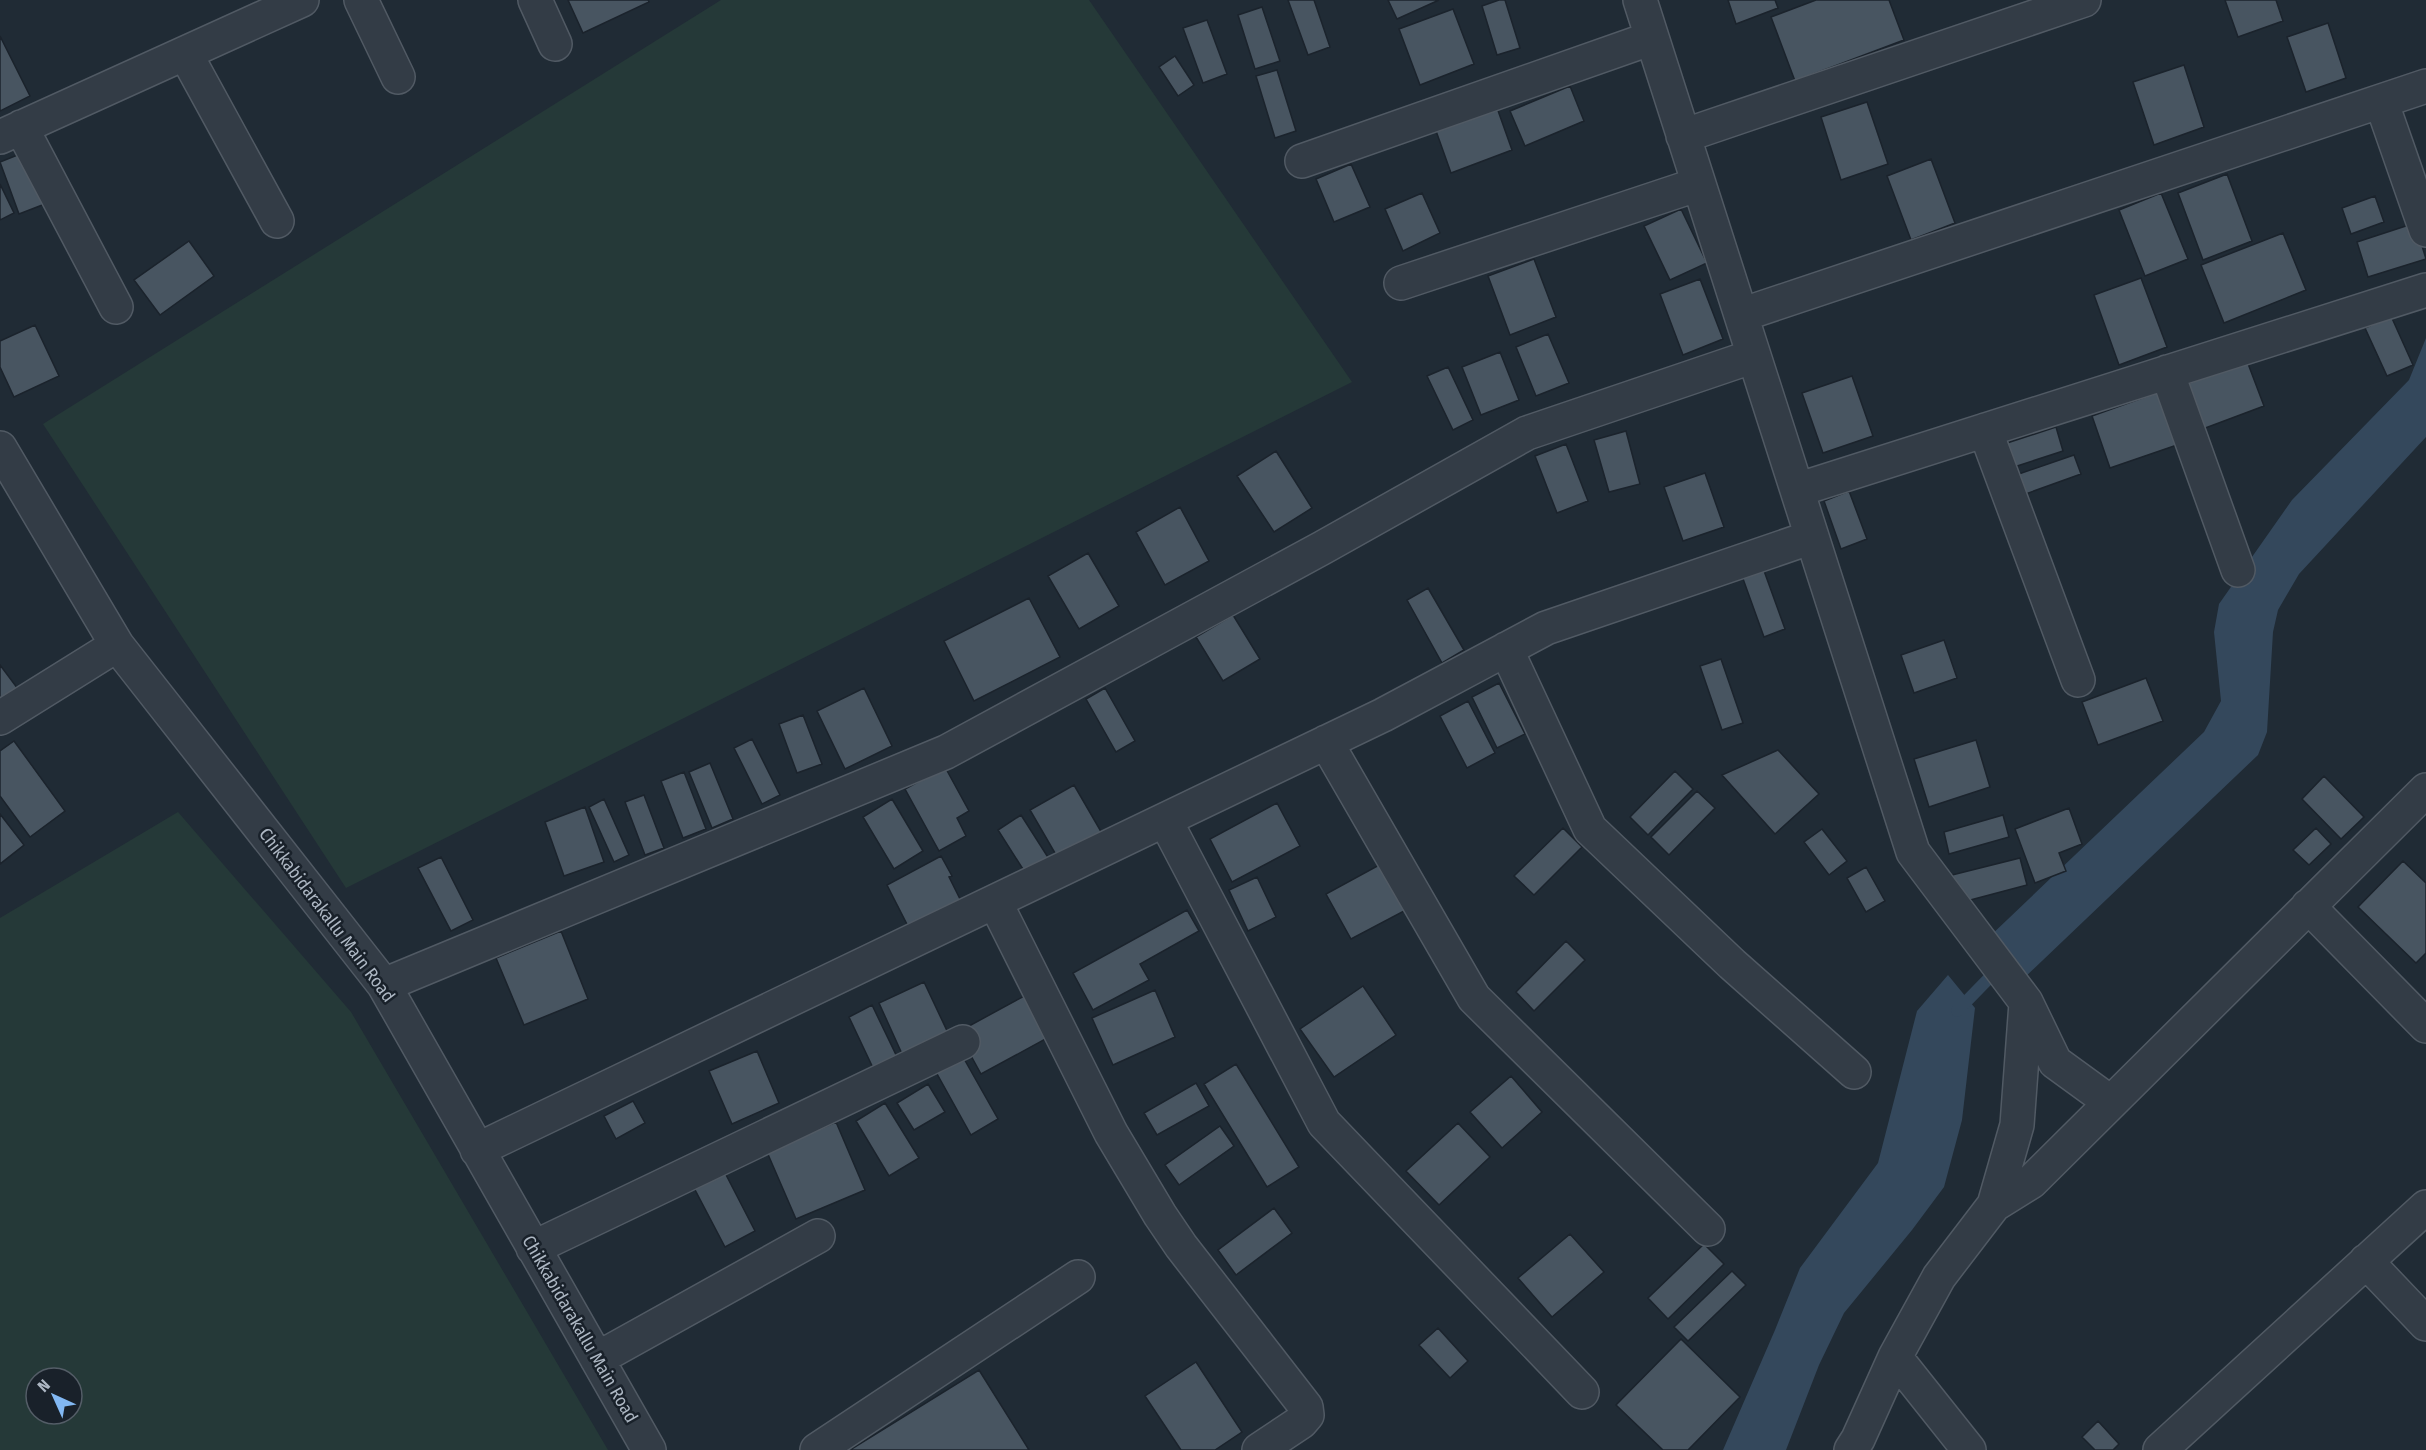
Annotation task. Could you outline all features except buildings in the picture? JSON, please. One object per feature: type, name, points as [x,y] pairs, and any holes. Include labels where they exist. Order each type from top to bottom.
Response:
[{"type":"street","points":[[116,307],[10,132],[302,0]]},
{"type":"street","points":[[361,0],[398,77]]},
{"type":"street","points":[[535,0],[555,44]]},
{"type":"street","points":[[1640,0],[1913,852],[2026,1002],[2055,1062],[2109,1102]]},
{"type":"street","points":[[1683,136],[2084,0]]},
{"type":"street","points":[[1302,161],[1652,38]]},
{"type":"street","points":[[185,53],[277,221]]},
{"type":"street","points":[[1741,315],[2426,86]]},
{"type":"street","points":[[2381,101],[2426,230]]},
{"type":"street","points":[[1401,283],[1699,184]]},
{"type":"street","points":[[1797,490],[2426,290]]},
{"type":"street","points":[[384,985],[946,752],[1311,554],[1527,433],[1754,356]]},
{"type":"street","points":[[2167,372],[2238,570]]},
{"type":"street","points":[[1985,430],[2078,680]]},
{"type":"street","name":"Chikkabidarakallu Main Road","points":[[0,448],[117,645],[384,985],[649,1450]]},
{"type":"street","points":[[477,1150],[1383,715],[1546,628],[1812,537]]},
{"type":"street","points":[[0,718],[117,645]]},
{"type":"street","points":[[1506,649],[1590,829],[1732,964],[1854,1072]]},
{"type":"street","points":[[1326,742],[1474,998],[1708,1229]]},
{"type":"street","points":[[1994,1204],[2031,1182],[2109,1102],[2426,790]]},
{"type":"street","points":[[1165,820],[1324,1124],[1582,1392]]},
{"type":"street","points":[[995,902],[1111,1133],[1160,1215],[1181,1246],[1306,1407],[1307,1414],[1301,1422],[1260,1450]]},
{"type":"street","points":[[2308,906],[2426,1026]]},
{"type":"street","points":[[1851,1450],[1895,1357],[1940,1277],[1994,1204],[2017,1125],[2026,1002]]},
{"type":"street","points":[[533,1248],[963,1042]]},
{"type":"street","points":[[2160,1450],[2426,1207]]},
{"type":"street","points":[[597,1359],[818,1236]]},
{"type":"street","points":[[2366,1261],[2426,1324]]},
{"type":"street","points":[[817,1450],[1078,1277]]},
{"type":"street","points":[[1895,1357],[1970,1450]]},
{"type":"green space","points":[[721,0],[1089,0],[1352,382],[346,888],[43,424]]},
{"type":"green space","points":[[178,812],[351,1012],[608,1450],[0,1450],[0,918]]},
{"type":"water","points":[[2426,338],[2426,437],[2299,574],[2278,610],[2273,632],[2267,732],[2258,755],[2021,981],[1987,939],[2204,732],[2221,701],[2214,632],[2219,604],[2292,500],[2409,380]]},
{"type":"water","points":[[1948,975],[1975,1008],[1962,1120],[1944,1187],[1844,1313],[1819,1365],[1786,1450],[1723,1450],[1800,1268],[1878,1163],[1917,1011]]},
{"type":"waterway","points":[[1957,1011],[1999,968]]}]
